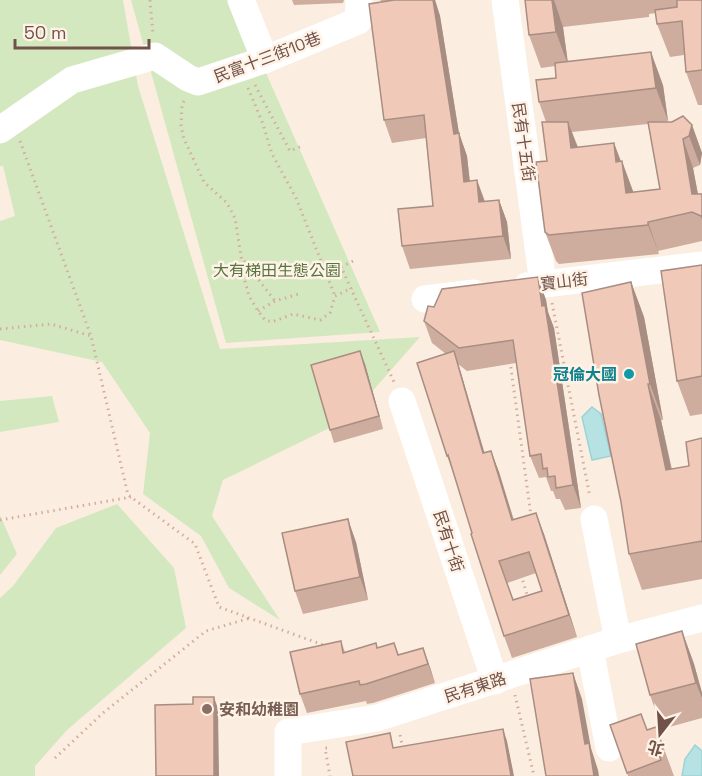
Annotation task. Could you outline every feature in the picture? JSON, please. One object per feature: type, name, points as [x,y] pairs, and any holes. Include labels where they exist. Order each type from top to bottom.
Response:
[{"type":"street","points":[[241,0],[265,60]]},
{"type":"street","name":"民富十三街10巷","points":[[155,56],[198,82],[265,60],[358,21],[359,0]]},
{"type":"street","name":"民有十五街","points":[[505,0],[546,283]]},
{"type":"street","points":[[7,126],[72,80],[155,56]]},
{"type":"street","name":"寶山街","points":[[425,299],[702,265]]},
{"type":"street","name":"民有十街","points":[[402,401],[495,681]]},
{"type":"street","points":[[594,519],[618,640]]},
{"type":"street","name":"民有東路","points":[[288,776],[288,732],[377,718],[618,640],[702,618]]},
{"type":"street","points":[[590,649],[609,748]]},
{"type":"path","points":[[150,0],[155,56]]},
{"type":"path","points":[[187,97],[182,105],[181,126],[184,139],[204,182],[227,203],[235,218],[249,296],[265,320],[272,322],[293,314],[320,320],[330,313],[336,296],[296,198],[272,154],[263,124],[249,90],[244,84],[253,81],[290,151],[302,146]]},
{"type":"path","points":[[7,126],[91,336],[128,495],[195,544],[219,607],[334,649]]},
{"type":"path","points":[[243,260],[275,301]]},
{"type":"path","points":[[353,261],[341,267],[402,401]]},
{"type":"path","points":[[546,283],[594,519]]},
{"type":"path","points":[[336,296],[352,288]]},
{"type":"path","points":[[258,311],[275,301],[299,294]]},
{"type":"path","points":[[0,328],[51,324],[91,336]]},
{"type":"path","points":[[509,356],[531,516]]},
{"type":"path","points":[[0,520],[131,497]]},
{"type":"path","points":[[519,570],[530,603]]},
{"type":"path","points":[[55,759],[103,713],[206,631],[250,618]]},
{"type":"path","points":[[519,711],[534,776]]},
{"type":"path","points":[[400,734],[404,755]]},
{"type":"path","points":[[330,776],[325,748],[336,746]]},
{"type":"green space","points":[[0,0],[123,0],[138,86],[220,349],[420,337],[348,419],[223,480],[212,516],[280,620],[229,588],[201,536],[143,494],[150,433],[102,362],[0,340],[0,221],[15,216],[3,166],[0,166]]},
{"type":"green space","name":"大有梯田生態公園","points":[[131,0],[234,0],[380,332],[226,343]]},
{"type":"green space","points":[[52,396],[59,422],[0,432],[0,401]]},
{"type":"green space","points":[[117,504],[174,568],[186,628],[67,730],[35,766],[35,776],[0,776],[0,598],[13,586],[56,528]]},
{"type":"green space","points":[[0,515],[17,554],[0,575]]},
{"type":"water","points":[[592,407],[601,414],[611,456],[592,460],[582,417]]},
{"type":"water","points":[[695,745],[702,751],[702,776],[682,776],[685,759]]},
{"type":"building","points":[[394,0],[433,0],[454,134],[459,133],[464,182],[477,180],[479,202],[499,200],[503,236],[402,246],[398,209],[433,206],[424,115],[384,120],[369,4]]},
{"type":"building","points":[[525,0],[552,0],[556,32],[529,35]]},
{"type":"building","points":[[677,0],[702,0],[702,70],[686,72],[682,21],[657,24],[655,10],[677,7]]},
{"type":"building","points":[[651,52],[656,88],[539,102],[536,80],[556,78],[555,63]]},
{"type":"building","points":[[683,116],[692,125],[689,136],[683,139],[692,194],[702,194],[701,216],[692,212],[648,222],[648,225],[549,235],[545,232],[536,162],[547,161],[542,122],[568,122],[571,148],[614,143],[616,162],[622,161],[626,193],[660,189],[648,122],[672,122]]},
{"type":"building","points":[[702,265],[702,376],[677,381],[661,271]]},
{"type":"building","points":[[538,277],[542,306],[545,305],[573,485],[556,488],[555,476],[548,477],[547,468],[543,469],[541,454],[530,456],[513,340],[459,348],[424,321],[428,306],[434,307],[442,289]]},
{"type":"building","points":[[631,282],[650,384],[648,384],[666,470],[689,466],[686,442],[702,438],[702,541],[629,554],[582,293]]},
{"type":"building","points":[[360,351],[379,416],[330,430],[311,365]]},
{"type":"building","points":[[454,351],[483,453],[491,451],[512,520],[536,513],[569,615],[504,636],[417,363]],"holes":[[[529,552],[542,591],[513,600],[499,561]]]},
{"type":"building","points":[[348,519],[360,577],[295,591],[282,533]]},
{"type":"building","points":[[682,631],[696,683],[650,695],[636,644]]},
{"type":"building","points":[[341,641],[343,653],[376,643],[377,648],[394,643],[398,655],[423,648],[428,664],[366,684],[360,685],[359,681],[300,694],[290,652]]},
{"type":"building","points":[[573,673],[585,744],[589,743],[594,776],[546,776],[530,679]]},
{"type":"building","points":[[193,697],[214,697],[214,776],[156,776],[155,705],[193,704]]},
{"type":"building","points":[[641,714],[647,730],[656,727],[662,744],[656,746],[661,760],[627,773],[610,725]]},
{"type":"building","points":[[503,729],[511,776],[353,776],[346,742],[390,733],[393,748]]},
{"type":"place","name":"冠倫大國","points":[[629,374]]},
{"type":"place","name":"安和幼稚園","points":[[207,709]]}]
